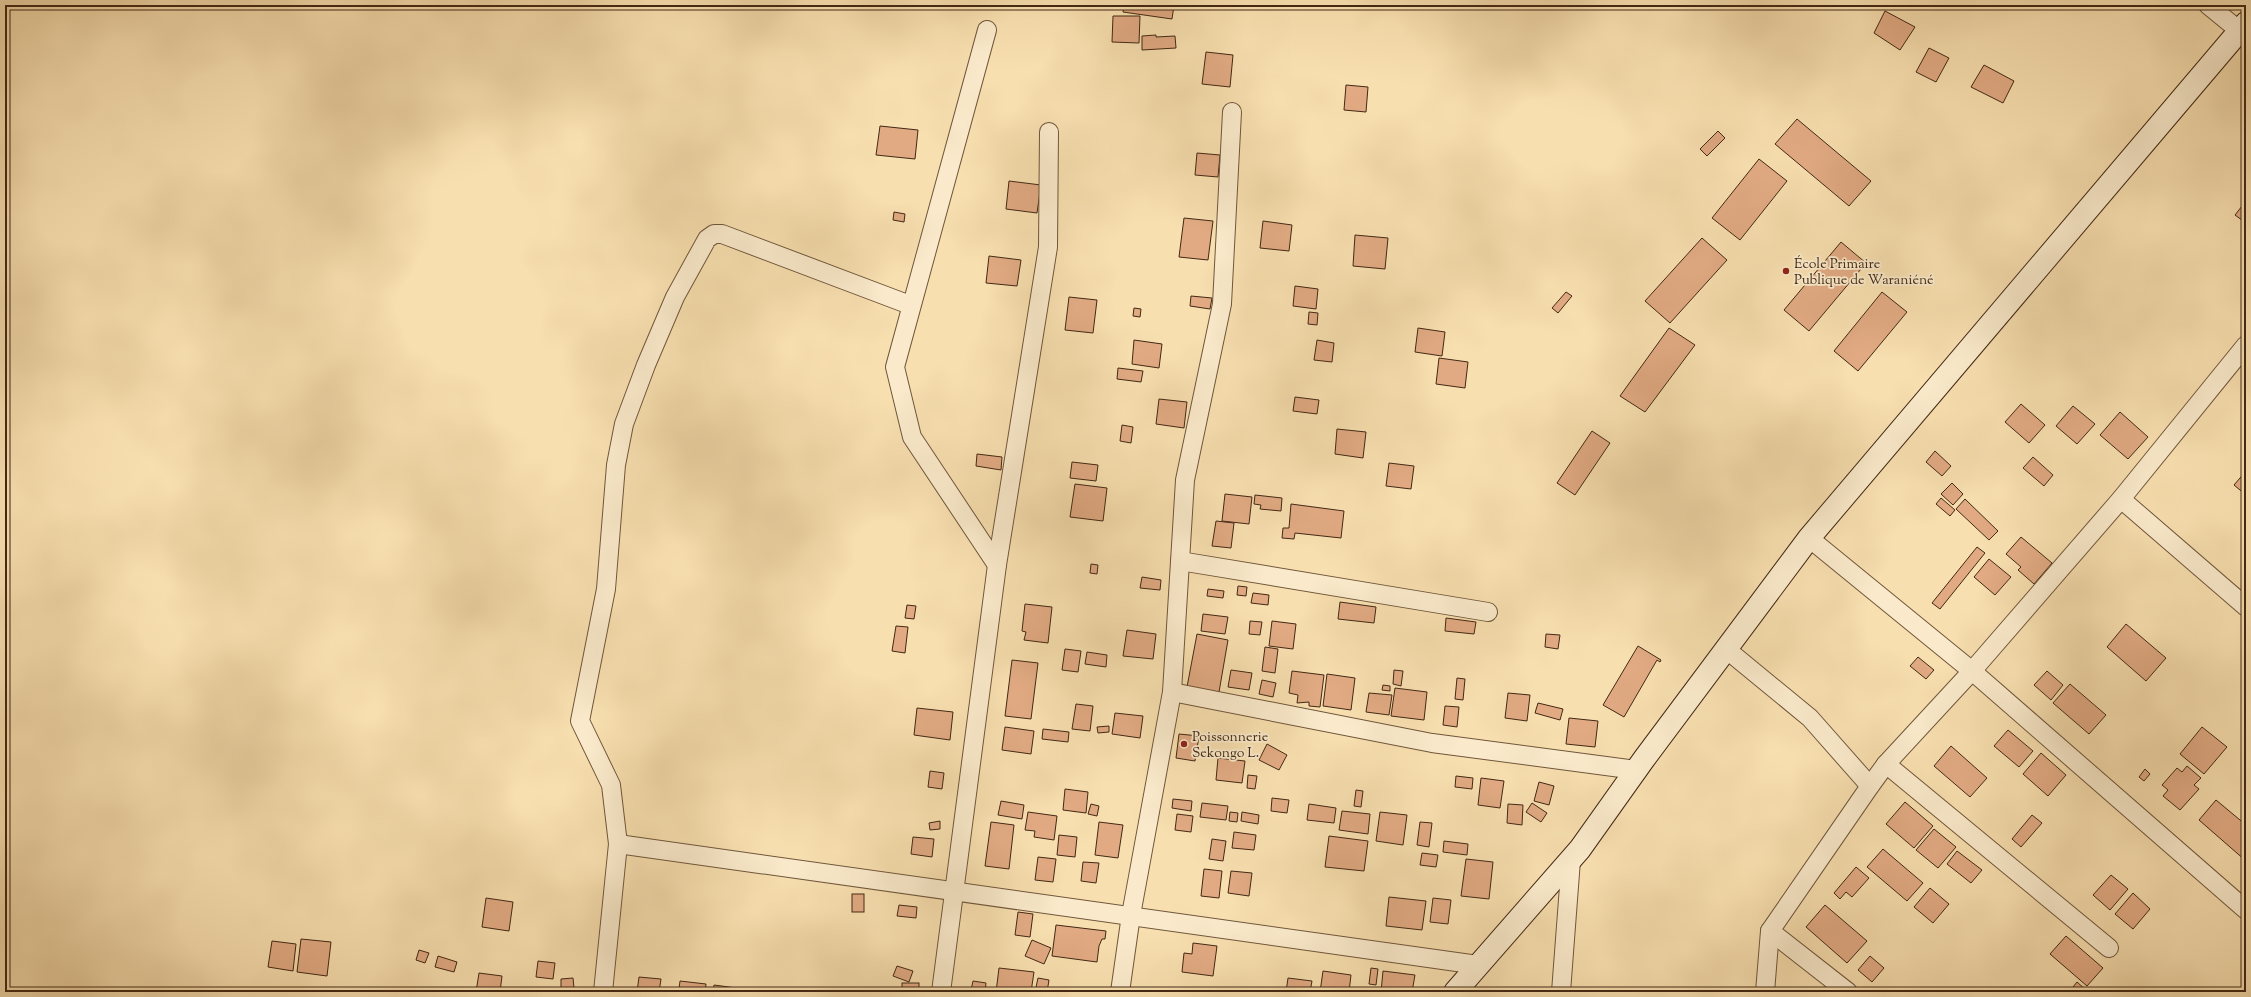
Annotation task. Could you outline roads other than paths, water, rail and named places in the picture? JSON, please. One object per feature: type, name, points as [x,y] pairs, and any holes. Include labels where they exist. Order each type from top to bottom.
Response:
[{"type":"street","points":[[1455,992],[1571,860],[1636,770],[1809,538],[2244,30],[2208,5]]},
{"type":"street","points":[[987,30],[910,305],[895,367],[912,437],[997,565]]},
{"type":"street","points":[[1120,992],[1131,915],[1172,692],[1185,480],[1222,304],[1232,112]]},
{"type":"street","points":[[942,992],[997,565],[1048,246],[1049,132]]},
{"type":"street","points":[[603,992],[618,844],[611,785],[580,722],[606,589],[616,465],[624,424],[646,364],[675,297],[707,239],[714,234],[722,234],[910,305]]},
{"type":"street","points":[[1765,992],[1770,931],[1886,764],[1972,671],[2121,499],[2246,345]]},
{"type":"street","points":[[2121,499],[2246,606]]},
{"type":"street","points":[[1809,538],[1972,671],[2246,910]]},
{"type":"street","points":[[1180,561],[1488,612]]},
{"type":"street","points":[[1726,649],[1810,718],[1870,786]]},
{"type":"street","points":[[1172,692],[1432,743],[1636,770]]},
{"type":"street","points":[[1886,764],[2109,948]]},
{"type":"street","points":[[618,844],[955,893],[1131,915],[1478,965]]},
{"type":"street","points":[[1561,992],[1571,860]]},
{"type":"street","points":[[1770,931],[1848,992]]},
{"type":"place","name":"École Primaire Publique de Waraniéné","points":[[1786,271]]},
{"type":"place","name":"Poissonnerie Sekongo L.","points":[[1184,744]]}]
